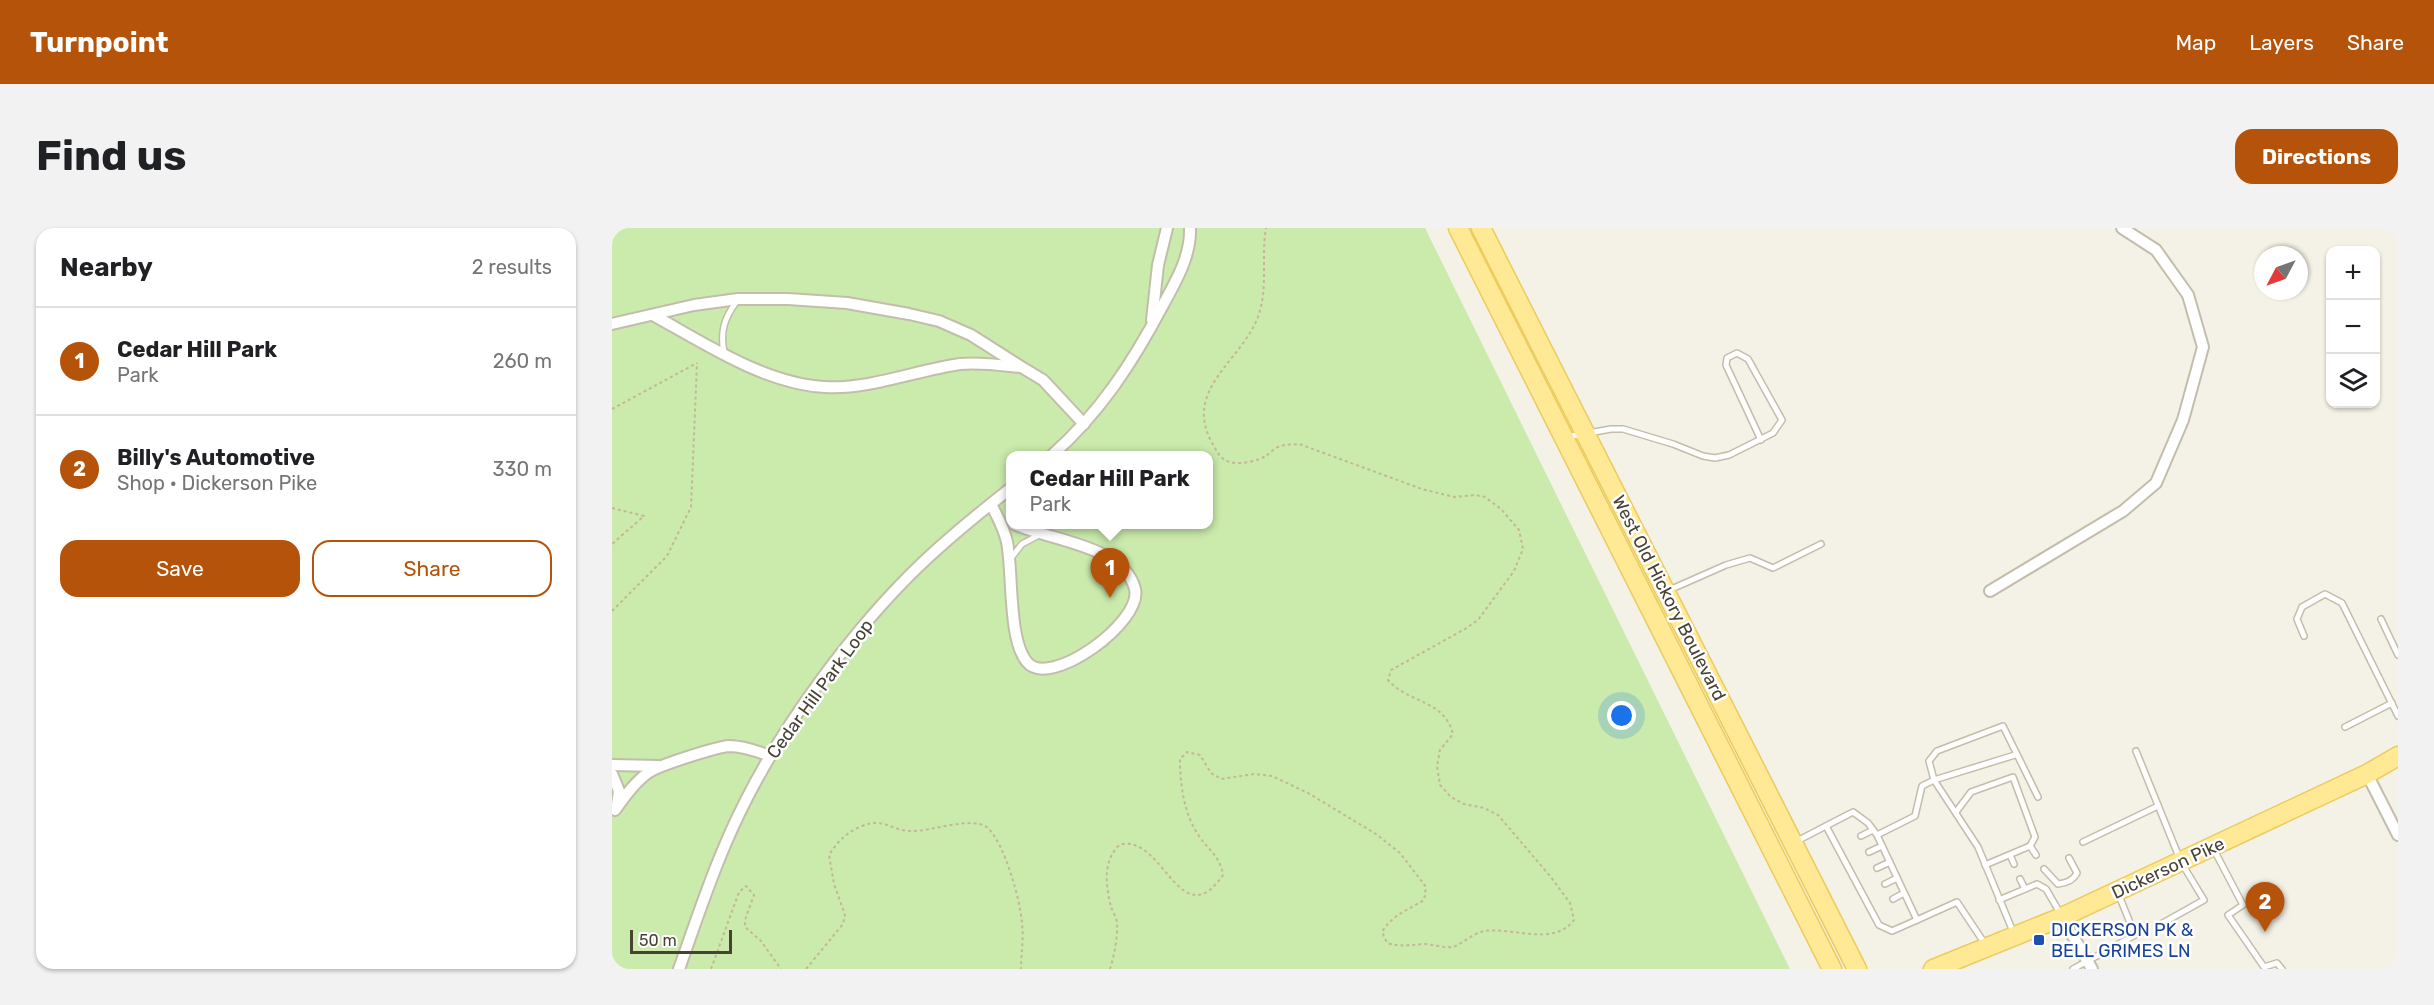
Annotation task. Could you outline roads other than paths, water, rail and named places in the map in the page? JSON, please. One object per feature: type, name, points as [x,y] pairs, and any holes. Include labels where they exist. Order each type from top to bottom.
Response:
[{"type":"main road","name":"West Old Hickory Boulevard","points":[[1458,228],[1832,969]]},
{"type":"main road","name":"West Old Hickory Boulevard","points":[[1481,228],[1857,969]]},
{"type":"main road","name":"Dickerson Pike","points":[[1933,969],[2062,917],[2367,774],[2398,756]]},
{"type":"main road","points":[[1778,861],[1778,874],[1819,956],[1818,969]]},
{"type":"street","points":[[1152,327],[1158,266],[1167,228]]},
{"type":"street","points":[[1056,451],[1084,424],[1127,369],[1152,327],[1188,251],[1190,228]]},
{"type":"street","points":[[1990,591],[2123,511],[2156,483],[2183,420],[2203,346],[2188,295],[2156,249],[2122,228]]},
{"type":"street","points":[[612,324],[694,305],[738,299],[788,298],[835,302],[909,314],[939,321],[971,335],[1043,380],[1084,424]]},
{"type":"street","points":[[653,315],[725,355],[797,384],[827,387],[853,386],[962,364],[991,364],[1023,368]]},
{"type":"street","name":"Cedar Hill Park Loop","points":[[679,969],[713,876],[740,813],[770,756],[822,681],[886,602],[939,546],[1006,492]]},
{"type":"street","points":[[991,504],[1006,517]]},
{"type":"street","points":[[991,504],[1006,540],[1017,644],[1027,663],[1037,669],[1047,670],[1078,658],[1108,635],[1124,621],[1136,600],[1134,587],[1127,573],[1115,561],[1082,546],[1031,529]]},
{"type":"street","points":[[613,811],[640,780],[664,766],[728,746],[751,749],[770,756]]},
{"type":"street","points":[[612,765],[664,766]]},
{"type":"street","points":[[612,774],[619,791],[613,811]]},
{"type":"street","points":[[2367,774],[2398,835]]},
{"type":"street","points":[[2062,917],[2090,965]]},
{"type":"lane","points":[[725,355],[722,330],[726,315],[738,299]]},
{"type":"lane","points":[[1564,438],[1623,429],[1715,458],[1729,455],[1761,440],[1773,433],[1782,420],[1748,359],[1737,352],[1727,358],[1726,365],[1761,440]]},
{"type":"lane","points":[[1009,562],[1022,544],[1043,533]]},
{"type":"lane","points":[[1666,592],[1726,565],[1750,558],[1773,568],[1821,544]]},
{"type":"lane","points":[[2304,636],[2297,619],[2302,607],[2325,594],[2342,603],[2398,716]]},
{"type":"lane","points":[[2381,619],[2398,655]]},
{"type":"lane","points":[[2344,727],[2392,703]]},
{"type":"lane","points":[[2015,936],[1978,847],[1934,780],[1929,761],[1937,751],[2003,726],[2038,798]]},
{"type":"lane","points":[[2136,751],[2181,862],[2204,900],[2161,924]]},
{"type":"lane","points":[[1861,836],[1875,833],[1915,816],[1922,786],[2015,754]]},
{"type":"lane","points":[[1956,812],[1971,792],[2013,777],[2035,837],[2030,846],[1985,865]]},
{"type":"lane","points":[[2083,842],[2158,806]]},
{"type":"lane","points":[[1792,843],[1853,812],[1875,833],[1917,920]]},
{"type":"lane","points":[[1826,826],[1854,880],[1866,894],[1879,926],[1892,931],[1957,902],[1987,948]]},
{"type":"lane","points":[[1838,848],[1844,844]]},
{"type":"lane","points":[[1869,852],[1882,846]]},
{"type":"lane","points":[[2030,846],[2036,855]]},
{"type":"lane","points":[[2212,847],[2243,905],[2228,915],[2264,967],[2277,963],[2283,969]]},
{"type":"lane","points":[[2010,855],[2014,864]]},
{"type":"lane","points":[[2044,869],[2058,884],[2067,883],[2074,878],[2076,873],[2069,858]]},
{"type":"lane","points":[[1846,864],[1852,861]]},
{"type":"lane","points":[[1877,868],[1890,862]]},
{"type":"lane","points":[[1854,880],[1861,876]]},
{"type":"lane","points":[[1885,884],[1897,878]]},
{"type":"lane","points":[[2020,879],[2025,889]]},
{"type":"lane","points":[[1999,900],[2037,884],[2046,889],[2062,917]]},
{"type":"lane","points":[[2073,969],[2090,965],[2134,935],[2117,891]]},
{"type":"lane","points":[[1893,898],[1904,893]]},
{"type":"place","name":"Cedar Hill Park","points":[[1110,598]]},
{"type":"place","name":"Billy's Automotive","points":[[2265,932]]},
{"type":"place","name":"DICKERSON PK & BELL GRIMES LN","points":[[2039,940]]}]
